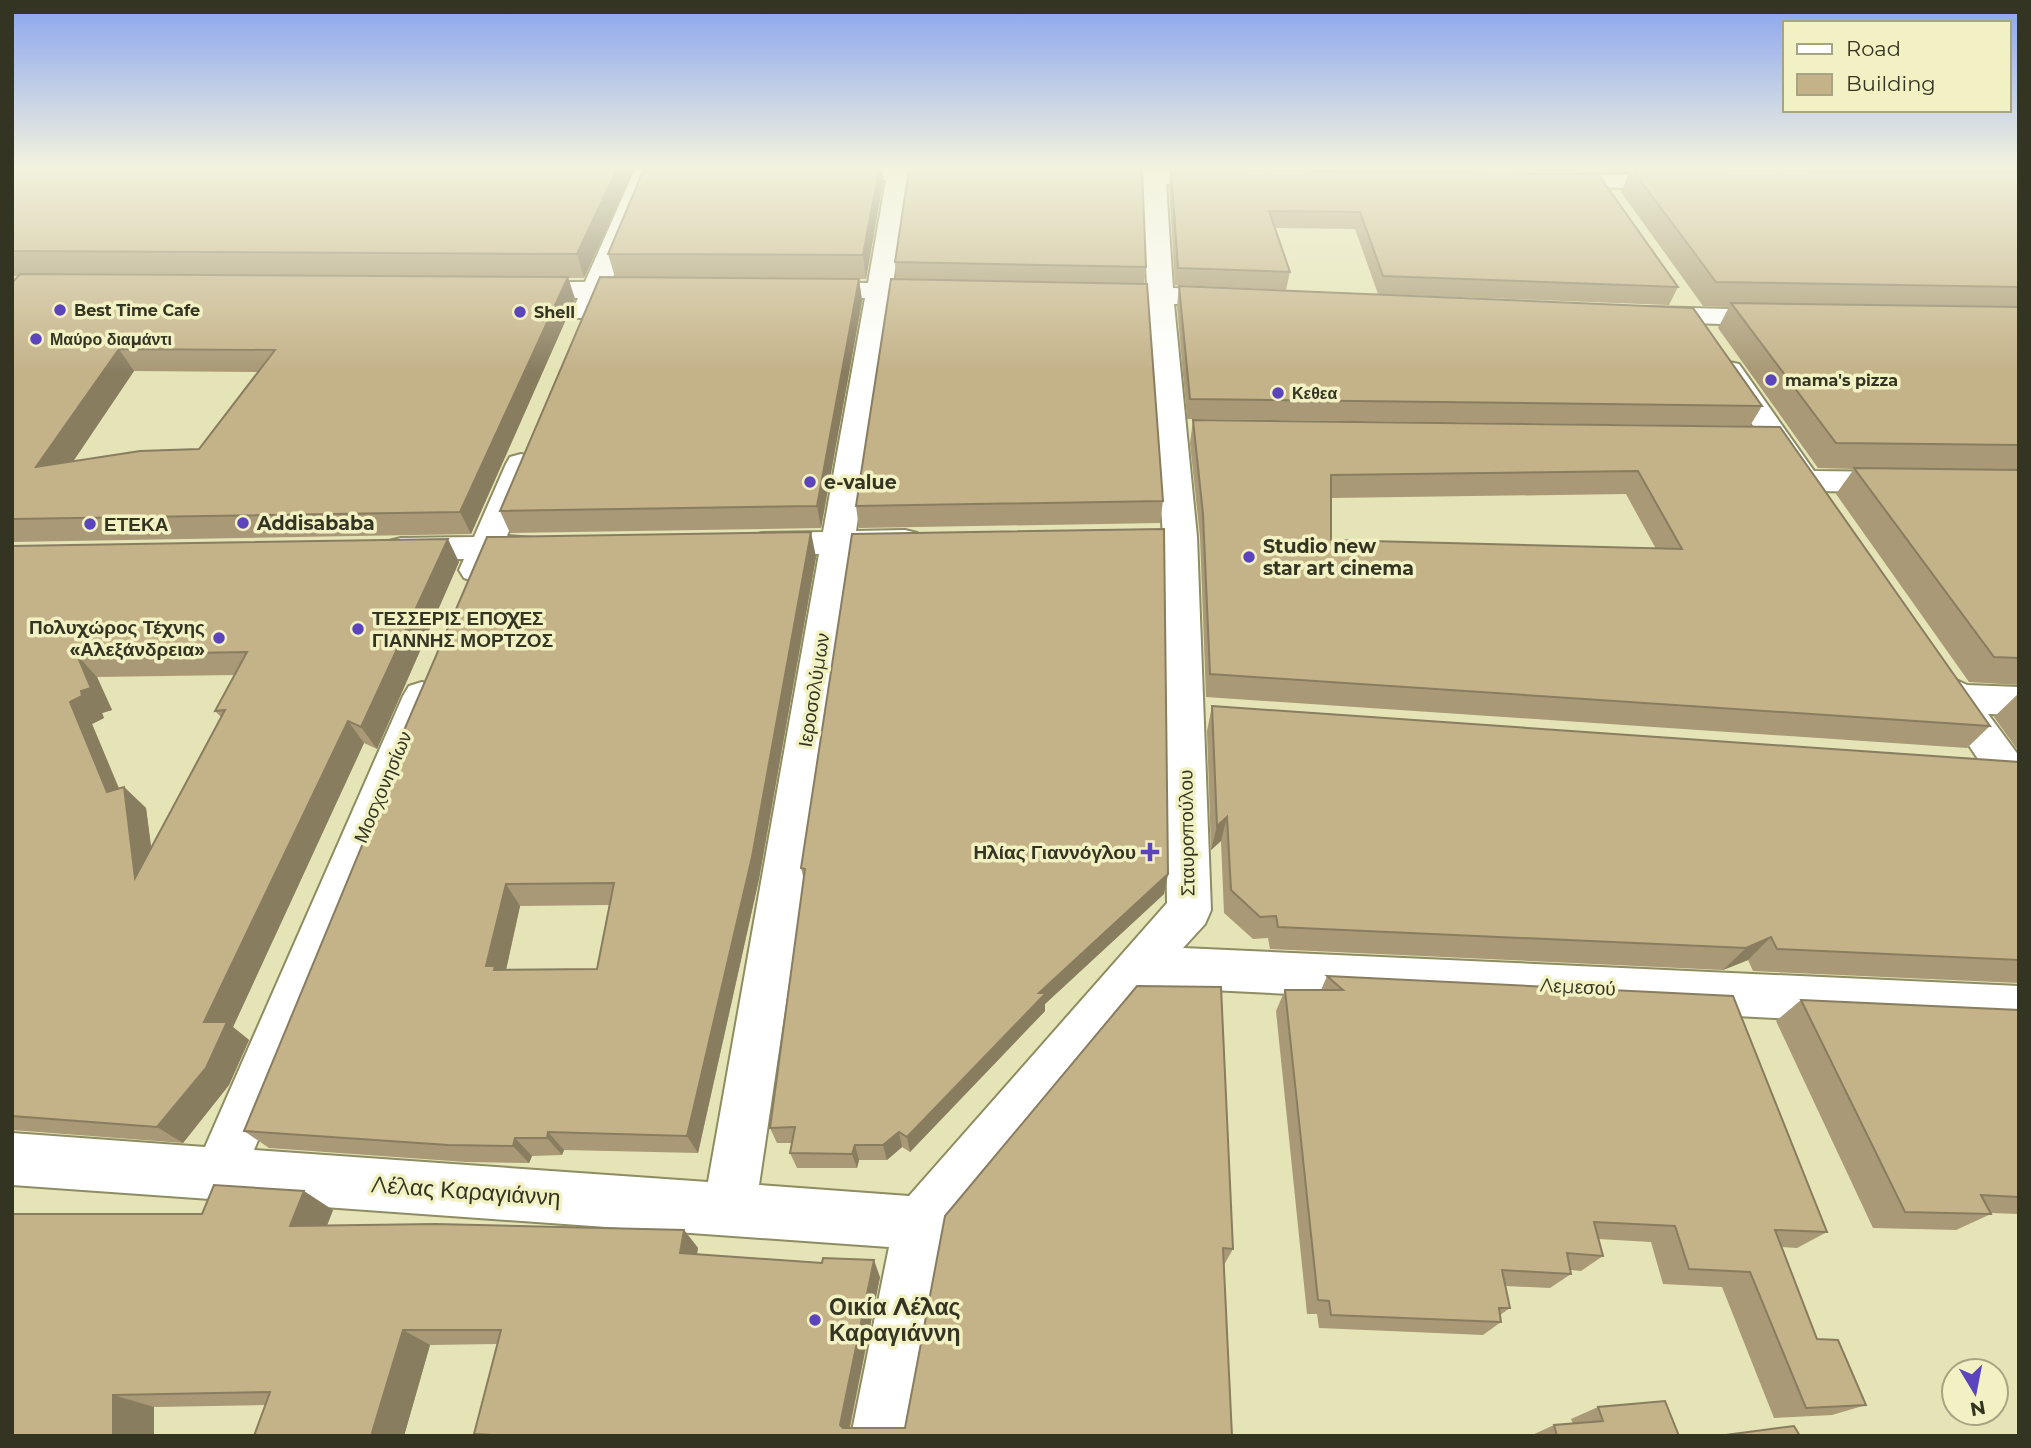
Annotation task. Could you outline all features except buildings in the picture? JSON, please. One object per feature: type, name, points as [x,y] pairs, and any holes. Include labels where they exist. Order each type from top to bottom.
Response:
[{"type":"street","points":[[573,342],[618,237]]},
{"type":"street","name":"Ιεροσολύμων","points":[[729,1210],[888,237]]},
{"type":"street","name":"Σταυροπούλου","points":[[880,1436],[920,1223],[1138,966],[1189,910],[1184,712],[1166,537],[1186,432],[1160,295],[1157,237]]},
{"type":"street","points":[[1669,283],[1814,493],[1926,482]]},
{"type":"street","points":[[498,289],[676,290]]},
{"type":"street","points":[[784,290],[973,292]]},
{"type":"street","points":[[1066,293],[1255,299]]},
{"type":"street","points":[[1624,314],[1801,318]]},
{"type":"street","points":[[464,599],[535,432]]},
{"type":"street","points":[[1736,438],[1777,438]]},
{"type":"street","points":[[729,544],[933,541]]},
{"type":"street","points":[[374,549],[567,546]]},
{"type":"street","name":"Μοσχονησίων","points":[[219,1174],[436,663]]},
{"type":"street","points":[[1934,664],[2012,778]]},
{"type":"street","points":[[1957,699],[2019,701]]},
{"type":"street","points":[[1184,712],[1226,715]]},
{"type":"street","points":[[1964,766],[2012,778]]},
{"type":"street","name":"Λεμεσού","points":[[1138,966],[2019,1008]]},
{"type":"street","name":"Λέλας Καραγιάννη","points":[[12,1159],[920,1223]]},
{"type":"place","name":"Best Time Cafe","points":[[60,310]]},
{"type":"place","name":"Shell","points":[[520,312]]},
{"type":"place","name":"Μαύρο διαμάντι","points":[[36,339]]},
{"type":"place","name":"mama's pizza","points":[[1771,380]]},
{"type":"place","name":"Κεθεα","points":[[1278,393]]},
{"type":"place","name":"e-value","points":[[810,482]]},
{"type":"place","name":"Addisababa","points":[[243,523]]},
{"type":"place","name":"ΕΤΕΚΑ","points":[[90,524]]},
{"type":"place","name":"Studio new star art cinema","points":[[1249,557]]},
{"type":"place","name":"ΤΕΣΣΕΡΙΣ ΕΠΟΧΕΣ ΓΙΑΝΝΗΣ ΜΟΡΤΖΟΣ","points":[[358,629]]},
{"type":"place","name":"Πολυχώρος Τέχνης «Αλεξάνδρεια»","points":[[219,638]]},
{"type":"place","name":"Ηλίας Γιαννόγλου","points":[[1150,852]]},
{"type":"place","name":"Οικία Λέλας Καραγιάννη","points":[[815,1320]]}]
